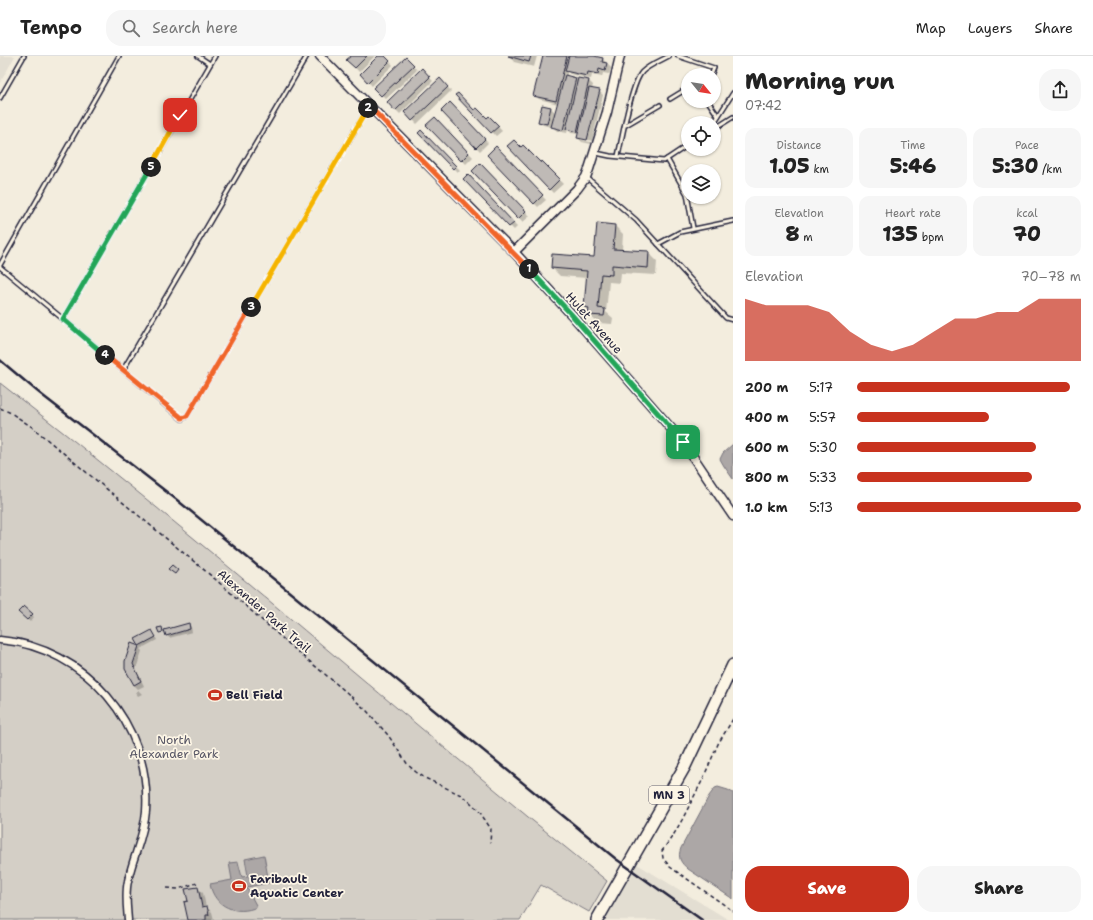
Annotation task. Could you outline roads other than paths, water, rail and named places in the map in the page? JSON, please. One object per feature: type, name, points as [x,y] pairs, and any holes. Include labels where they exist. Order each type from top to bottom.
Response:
[{"type":"highway","name":"MN 3","points":[[597,920],[685,766],[733,665]]},
{"type":"street","name":"Hulet Avenue","points":[[320,56],[514,252],[571,314],[683,442],[733,516]]},
{"type":"street","points":[[514,252],[577,189],[586,177],[608,107],[620,56]]},
{"type":"street","points":[[0,640],[17,642],[39,648],[59,657],[77,668],[112,700],[135,740],[145,774],[146,808],[141,838],[128,881],[126,901],[128,920]]},
{"type":"lane","points":[[0,98],[24,56]]},
{"type":"lane","points":[[119,56],[0,266],[176,415],[182,418],[187,416],[369,106]]},
{"type":"lane","points":[[198,56],[210,64]]},
{"type":"lane","points":[[63,319],[215,56]]},
{"type":"lane","points":[[123,370],[307,56]]},
{"type":"lane","points":[[618,156],[634,86],[641,73],[669,56]]},
{"type":"lane","points":[[678,56],[714,68]]},
{"type":"lane","points":[[670,98],[681,92]]},
{"type":"lane","points":[[713,108],[718,116],[733,93]]},
{"type":"lane","points":[[625,125],[660,105]]},
{"type":"lane","points":[[721,125],[733,117]]},
{"type":"lane","points":[[594,152],[604,155],[664,161],[681,149]]},
{"type":"lane","points":[[667,158],[687,194],[693,228]]},
{"type":"lane","points":[[586,177],[636,220],[726,318],[733,320]]},
{"type":"lane","points":[[658,244],[680,232],[693,228],[733,221]]},
{"type":"railway","points":[[0,360],[38,392],[177,500],[616,859],[702,920]]},
{"type":"place","name":"Bell Field","points":[[215,695]]},
{"type":"place","name":"Faribault Aquatic Center","points":[[239,886]]},
{"type":"park label","name":"North Alexander Park","points":[[174,747]]}]
